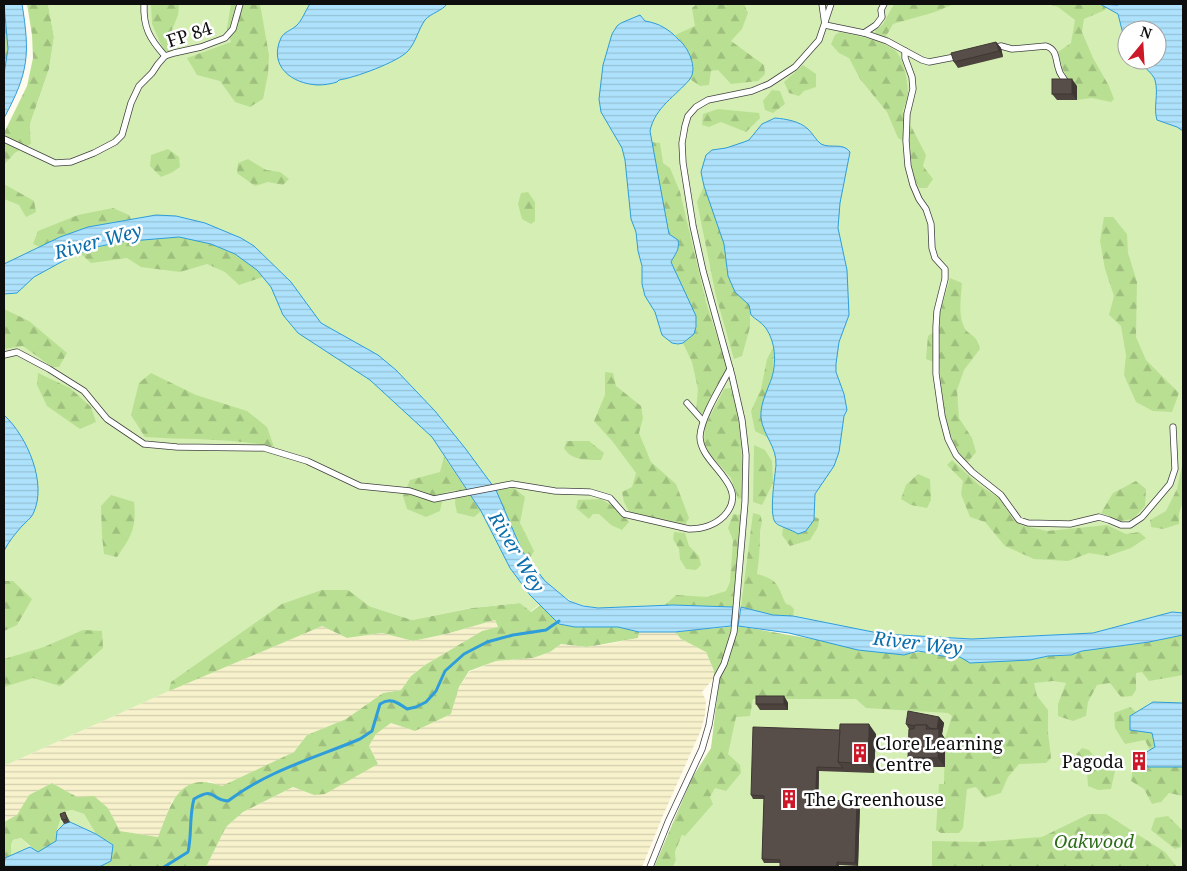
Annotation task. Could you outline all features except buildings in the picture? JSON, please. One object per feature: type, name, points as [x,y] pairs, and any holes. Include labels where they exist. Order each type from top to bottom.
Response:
[{"type":"lane","points":[[144,4],[148,33],[154,44],[165,56]]},
{"type":"lane","name":"FP 84","points":[[4,139],[55,163],[71,162],[115,142],[122,135],[131,103],[139,86],[165,56],[225,38],[233,29],[240,4]]},
{"type":"lane","points":[[822,4],[825,25]]},
{"type":"lane","points":[[650,867],[668,822],[702,749],[709,725],[717,677],[724,664],[734,632],[745,502],[746,455],[742,420],[703,271],[694,226],[683,163],[682,143],[685,126],[688,116],[696,107],[708,100],[752,91],[785,75],[795,67],[819,40],[831,4]]},
{"type":"lane","points":[[864,34],[876,25],[882,17],[881,10],[884,4]]},
{"type":"lane","points":[[825,25],[887,41],[905,52],[929,62],[964,55]]},
{"type":"lane","points":[[983,50],[1001,46],[1012,49],[1046,46],[1054,50],[1059,71],[1068,84]]},
{"type":"lane","points":[[905,52],[905,58],[912,77],[913,89],[907,114],[906,141],[908,166],[916,192],[926,209],[935,258],[945,269],[945,279],[937,311],[936,374],[942,416],[948,439],[956,455],[972,472],[1000,495],[1019,520],[1028,524],[1070,524],[1100,518],[1121,525],[1130,525],[1142,517],[1170,484],[1175,468],[1173,427]]},
{"type":"lane","points":[[4,355],[17,352],[84,391],[107,419],[144,444],[177,447],[264,448],[307,461],[360,486],[410,491],[434,498],[512,484],[555,491],[590,492],[610,498],[624,514],[689,529],[699,529],[719,521],[731,505],[732,494],[727,480],[707,457],[702,448],[700,435],[703,421],[730,369]]},
{"type":"lane","points":[[687,403],[703,421]]},
{"type":"shaded area","points":[[495,620],[498,628],[482,631],[425,665],[411,676],[401,690],[383,693],[346,719],[307,735],[294,752],[222,787],[209,781],[172,801],[158,837],[120,831],[108,808],[77,797],[52,783],[29,795],[17,816],[4,822],[4,766],[169,691],[322,626],[347,638],[382,633],[413,641]]},
{"type":"shaded area","points":[[639,632],[675,632],[681,639],[706,652],[714,671],[714,678],[702,692],[706,701],[701,730],[642,867],[206,867],[226,827],[243,812],[293,787],[314,795],[378,764],[369,746],[376,734],[391,723],[415,731],[451,714],[459,687],[469,672],[496,661],[533,658],[550,652],[561,644],[587,647],[614,643],[637,638]]},
{"type":"green space","points":[[27,4],[48,4],[54,37],[49,69],[30,124],[31,144],[15,153],[4,165],[4,133],[27,86],[33,58],[32,35]]},
{"type":"green space","points":[[48,4],[1183,4],[1183,613],[1172,612],[1093,633],[972,639],[883,634],[793,616],[773,615],[741,607],[598,608],[576,603],[556,591],[530,612],[520,603],[471,608],[412,620],[369,606],[169,691],[4,766],[4,165],[15,153],[31,144],[30,124],[49,69],[54,37]]},
{"type":"green space","points":[[151,4],[176,4],[179,6],[178,15],[172,30],[176,50],[167,52],[163,49],[152,24]]},
{"type":"green space","points":[[231,4],[260,4],[269,55],[268,74],[263,99],[250,107],[235,102],[220,81],[197,75],[187,58],[231,42],[227,28]]},
{"type":"green space","points":[[697,4],[744,4],[748,13],[742,29],[731,41],[764,65],[765,74],[758,81],[731,84],[718,70],[711,71],[709,85],[700,86],[690,79],[693,67],[690,55],[675,35],[695,26],[692,8]]},
{"type":"green space","points":[[894,4],[954,4],[935,12],[893,24],[885,38],[876,34],[875,31],[883,24]]},
{"type":"green space","points":[[1048,4],[1100,4],[1106,6],[1105,10],[1084,19],[1082,32],[1093,58],[1109,86],[1114,99],[1111,102],[1092,98],[1077,100],[1062,68],[1058,52],[1071,43],[1075,20],[1058,7]]},
{"type":"green space","points":[[4,7],[8,49],[4,74]]},
{"type":"green space","points":[[840,32],[880,43],[893,49],[900,56],[908,87],[908,97],[903,111],[926,155],[923,166],[933,179],[927,188],[919,188],[912,173],[910,144],[898,138],[887,112],[860,79],[849,58],[839,53],[831,44],[835,35]]},
{"type":"green space","points":[[803,65],[816,74],[816,87],[804,91],[799,96],[789,93],[784,82]]},
{"type":"green space","points":[[772,90],[780,91],[785,104],[773,113],[765,110],[763,101]]},
{"type":"green space","points":[[718,109],[759,113],[760,118],[746,132],[721,122],[709,127],[702,125],[703,114]]},
{"type":"green space","points":[[651,142],[660,143],[663,163],[670,168],[680,192],[706,302],[727,368],[702,414],[696,411],[698,389],[692,362],[683,343],[695,331],[696,319],[671,261],[678,250],[674,237],[669,235]]},
{"type":"green space","points":[[168,149],[179,157],[180,167],[161,177],[150,166],[151,155]]},
{"type":"green space","points":[[248,159],[266,170],[280,172],[289,179],[283,185],[268,182],[255,186],[237,173],[238,163]]},
{"type":"green space","points":[[4,184],[34,201],[36,212],[26,217],[19,205],[4,199]]},
{"type":"green space","points":[[704,186],[724,244],[728,276],[735,292],[750,305],[750,327],[742,356],[734,359],[716,296],[697,202]]},
{"type":"green space","points":[[528,192],[535,202],[535,221],[531,224],[522,219],[518,204],[521,193]]},
{"type":"green space","points":[[113,208],[129,215],[131,219],[88,227],[40,247],[33,244],[38,231],[78,215]]},
{"type":"green space","points":[[1104,217],[1113,217],[1127,234],[1128,253],[1137,282],[1136,337],[1146,360],[1179,393],[1172,412],[1153,411],[1136,402],[1124,375],[1126,355],[1121,326],[1109,315],[1114,296],[1105,269],[1100,241]]},
{"type":"green space","points":[[179,237],[214,245],[236,255],[246,261],[263,277],[239,285],[225,272],[207,264],[180,272],[141,267],[127,258],[91,263],[80,253],[119,242]]},
{"type":"green space","points":[[950,278],[962,283],[960,305],[962,322],[966,330],[977,340],[980,349],[964,370],[957,390],[959,418],[972,438],[976,452],[967,463],[953,441],[949,429],[943,403],[939,364],[926,359],[928,336],[939,328],[940,313]]},
{"type":"green space","points":[[4,309],[29,321],[67,353],[59,367],[52,367],[23,346],[4,349]]},
{"type":"green space","points":[[774,346],[773,375],[769,385],[765,430],[769,438],[755,431],[751,411],[761,389],[767,359]]},
{"type":"green space","points":[[605,372],[613,373],[616,386],[641,406],[643,418],[639,433],[651,462],[676,484],[689,518],[685,525],[630,513],[624,502],[622,492],[632,487],[636,473],[613,442],[594,421],[605,395]]},
{"type":"green space","points":[[38,373],[70,388],[91,407],[96,422],[80,429],[47,406],[37,385]]},
{"type":"green space","points":[[151,373],[196,395],[247,411],[267,427],[274,447],[226,441],[145,437],[131,415],[139,383]]},
{"type":"green space","points":[[731,388],[738,417],[742,456],[742,498],[738,499],[731,478],[709,453],[704,443],[705,426],[724,389]]},
{"type":"green space","points":[[567,441],[589,441],[604,453],[601,460],[575,458],[564,448]]},
{"type":"green space","points":[[754,445],[765,450],[772,461],[773,483],[762,505],[753,502]]},
{"type":"green space","points":[[444,457],[481,511],[474,517],[457,513],[455,503],[456,490],[444,493],[440,511],[426,517],[407,509],[403,496],[410,480],[440,472]]},
{"type":"green space","points":[[952,460],[979,485],[999,498],[1013,519],[1021,525],[1047,531],[1107,525],[1126,534],[1139,532],[1146,538],[1131,548],[1108,556],[1089,553],[1068,561],[1034,559],[1005,546],[985,522],[970,517],[961,494],[963,481],[947,465]]},
{"type":"green space","points":[[1183,461],[1183,501],[1179,514],[1179,524],[1163,529],[1151,527],[1150,520],[1166,511],[1177,489]]},
{"type":"green space","points":[[918,474],[930,479],[931,500],[927,508],[911,505],[901,499],[906,485]]},
{"type":"green space","points":[[1136,481],[1146,489],[1145,506],[1133,519],[1120,521],[1101,513],[1113,493]]},
{"type":"green space","points":[[514,488],[525,497],[520,523],[534,551],[529,560],[514,535],[496,490]]},
{"type":"green space","points":[[111,495],[134,502],[135,511],[132,531],[117,557],[104,554],[102,536],[101,506]]},
{"type":"green space","points":[[601,499],[616,508],[629,522],[622,530],[611,525],[599,514],[593,514],[589,519],[576,508],[578,500]]},
{"type":"green space","points":[[753,513],[760,515],[762,520],[757,574],[770,579],[776,584],[786,604],[794,609],[793,616],[773,615],[741,607]]},
{"type":"green space","points":[[733,514],[741,515],[733,607],[664,606],[676,595],[707,597],[726,591],[730,582],[733,540],[728,528]]},
{"type":"green space","points":[[815,517],[819,519],[818,527],[810,540],[790,546],[782,535],[783,527],[806,531]]},
{"type":"green space","points":[[674,532],[685,533],[689,546],[699,556],[701,565],[696,570],[686,569],[680,559],[679,549],[673,539]]},
{"type":"green space","points":[[4,581],[13,581],[32,599],[17,625],[4,631]]},
{"type":"green space","points":[[322,590],[348,590],[369,606],[412,620],[472,608],[520,603],[531,612],[540,605],[559,624],[575,627],[618,627],[639,632],[638,638],[587,647],[561,644],[550,652],[533,658],[496,661],[469,671],[459,687],[451,714],[415,731],[391,723],[376,734],[369,746],[378,764],[325,794],[314,795],[293,787],[243,812],[226,827],[206,867],[99,867],[111,861],[113,845],[96,834],[84,814],[72,810],[63,812],[57,830],[56,841],[38,853],[21,838],[13,840],[11,856],[4,859],[4,822],[17,815],[29,795],[52,783],[77,797],[94,796],[108,808],[120,831],[158,837],[173,802],[186,786],[207,782],[222,786],[294,752],[307,735],[346,719],[383,693],[401,690],[411,676],[425,665],[482,631],[498,627],[495,620],[413,641],[382,633],[347,638],[322,626],[169,691],[171,682],[282,604]]},
{"type":"green space","points":[[738,626],[904,655],[923,652],[942,656],[1030,660],[1048,656],[1071,655],[1082,651],[1149,642],[1183,635],[1183,675],[1149,681],[1142,672],[1136,673],[1136,690],[1132,696],[1121,697],[1110,683],[1097,685],[1088,702],[1086,716],[1073,721],[1058,716],[1058,704],[1066,683],[1053,681],[1034,683],[1037,696],[1048,710],[1051,758],[1046,763],[1019,764],[1008,777],[1001,793],[985,798],[976,787],[967,789],[963,828],[959,833],[941,833],[936,830],[939,784],[944,784],[945,739],[952,716],[948,713],[866,708],[856,699],[753,699],[750,716],[736,717],[728,754],[740,765],[741,773],[726,791],[715,788],[710,797],[713,804],[685,836],[682,835],[675,852],[676,860],[673,867],[654,867],[692,778],[711,748],[719,681],[714,678],[714,671],[706,652],[681,639],[675,632]]},
{"type":"green space","points":[[83,630],[102,631],[103,648],[60,686],[33,678],[4,687],[4,659],[44,647]]},
{"type":"green space","points":[[1183,646],[1183,867],[673,867],[676,860],[675,852],[732,699],[1005,677]]},
{"type":"green space","points":[[1130,707],[1136,712],[1130,716],[1152,733],[1155,747],[1150,750],[1145,740],[1125,744],[1115,728],[1114,713]]},
{"type":"green space","points":[[1082,748],[1089,750],[1101,765],[1115,771],[1111,789],[1098,790],[1088,786],[1087,772],[1081,766],[1076,754]]},
{"type":"green space","points":[[1144,761],[1148,767],[1183,767],[1183,796],[1169,793],[1161,802],[1152,804],[1144,789],[1131,781],[1133,768],[1142,767]]},
{"type":"green space","points":[[72,810],[84,814],[96,834],[70,822],[57,830],[63,812]]},
{"type":"green space","name":"Oakwood","points":[[1089,814],[1106,814],[1165,852],[1177,867],[932,867],[932,841],[979,842],[1042,837]]},
{"type":"green space","points":[[1168,816],[1183,831],[1181,847],[1175,849],[1151,830],[1155,818]]},
{"type":"green space","points":[[21,838],[30,847],[11,856],[13,840]]},
{"type":"water","points":[[4,4],[22,4],[26,50],[23,75],[4,118],[4,74],[8,49]]},
{"type":"water","points":[[310,4],[447,4],[425,20],[411,47],[403,55],[365,73],[339,80],[335,83],[318,85],[308,84],[291,77],[280,65],[278,57],[281,38],[298,24]]},
{"type":"water","points":[[1100,4],[1183,4],[1183,131],[1157,120],[1155,80],[1148,70],[1167,70],[1167,20],[1120,20],[1118,14]]},
{"type":"water","points":[[640,15],[645,21],[660,25],[676,36],[686,48],[691,58],[693,69],[690,79],[656,115],[650,131],[669,234],[678,240],[678,249],[671,262],[696,316],[694,334],[683,343],[678,344],[672,343],[662,335],[655,312],[645,296],[636,232],[631,219],[625,160],[622,148],[601,112],[599,99],[603,65],[612,34],[621,23]]},
{"type":"water","points":[[775,118],[797,122],[808,129],[821,144],[844,147],[850,152],[840,203],[838,228],[847,270],[849,315],[839,342],[836,364],[836,372],[844,394],[847,410],[844,416],[839,452],[834,466],[815,494],[814,520],[806,531],[798,534],[776,524],[772,511],[776,459],[762,424],[761,409],[772,378],[774,348],[772,340],[765,327],[751,315],[749,305],[735,292],[728,276],[724,244],[701,172],[706,155],[712,150],[726,148],[749,140],[762,124]]},
{"type":"water","name":"River Wey","points":[[156,215],[176,216],[205,223],[241,238],[254,246],[291,282],[321,323],[378,355],[396,370],[435,411],[465,448],[496,490],[522,551],[545,581],[569,601],[583,606],[598,608],[673,605],[733,607],[731,626],[675,632],[639,632],[618,627],[575,627],[559,624],[530,595],[510,568],[481,511],[432,437],[370,380],[298,333],[283,315],[271,287],[257,270],[235,254],[211,244],[179,237],[119,242],[74,255],[34,277],[17,293],[4,294],[4,264],[60,237],[88,227]]},
{"type":"water","points":[[4,415],[20,435],[33,461],[38,489],[37,502],[33,514],[4,551]]},
{"type":"water","name":"River Wey","points":[[741,607],[773,615],[793,616],[883,634],[972,639],[1093,633],[1172,612],[1183,613],[1183,635],[1149,642],[1082,651],[1071,655],[1048,656],[1030,660],[970,663],[960,657],[942,656],[918,651],[904,655],[858,650],[789,633],[738,626]]},
{"type":"water","points":[[1153,702],[1183,703],[1183,767],[1148,767],[1140,756],[1155,747],[1152,733],[1130,730],[1130,716]]},
{"type":"water","points":[[70,822],[96,834],[113,845],[111,861],[99,867],[4,867],[5,858],[30,847],[38,852],[56,841],[57,831],[64,824]]},
{"type":"waterway","points":[[164,867],[188,852],[194,799],[201,795],[210,794],[228,801],[275,773],[360,739],[372,731],[380,704],[394,701],[407,709],[426,702],[436,691],[445,671],[464,654],[487,642],[513,635],[546,630],[559,621]]},
{"type":"place","name":"Clore Learning Centre","points":[[860,753]]},
{"type":"place","name":"Pagoda","points":[[1139,761]]},
{"type":"place","name":"The Greenhouse","points":[[789,799]]}]
